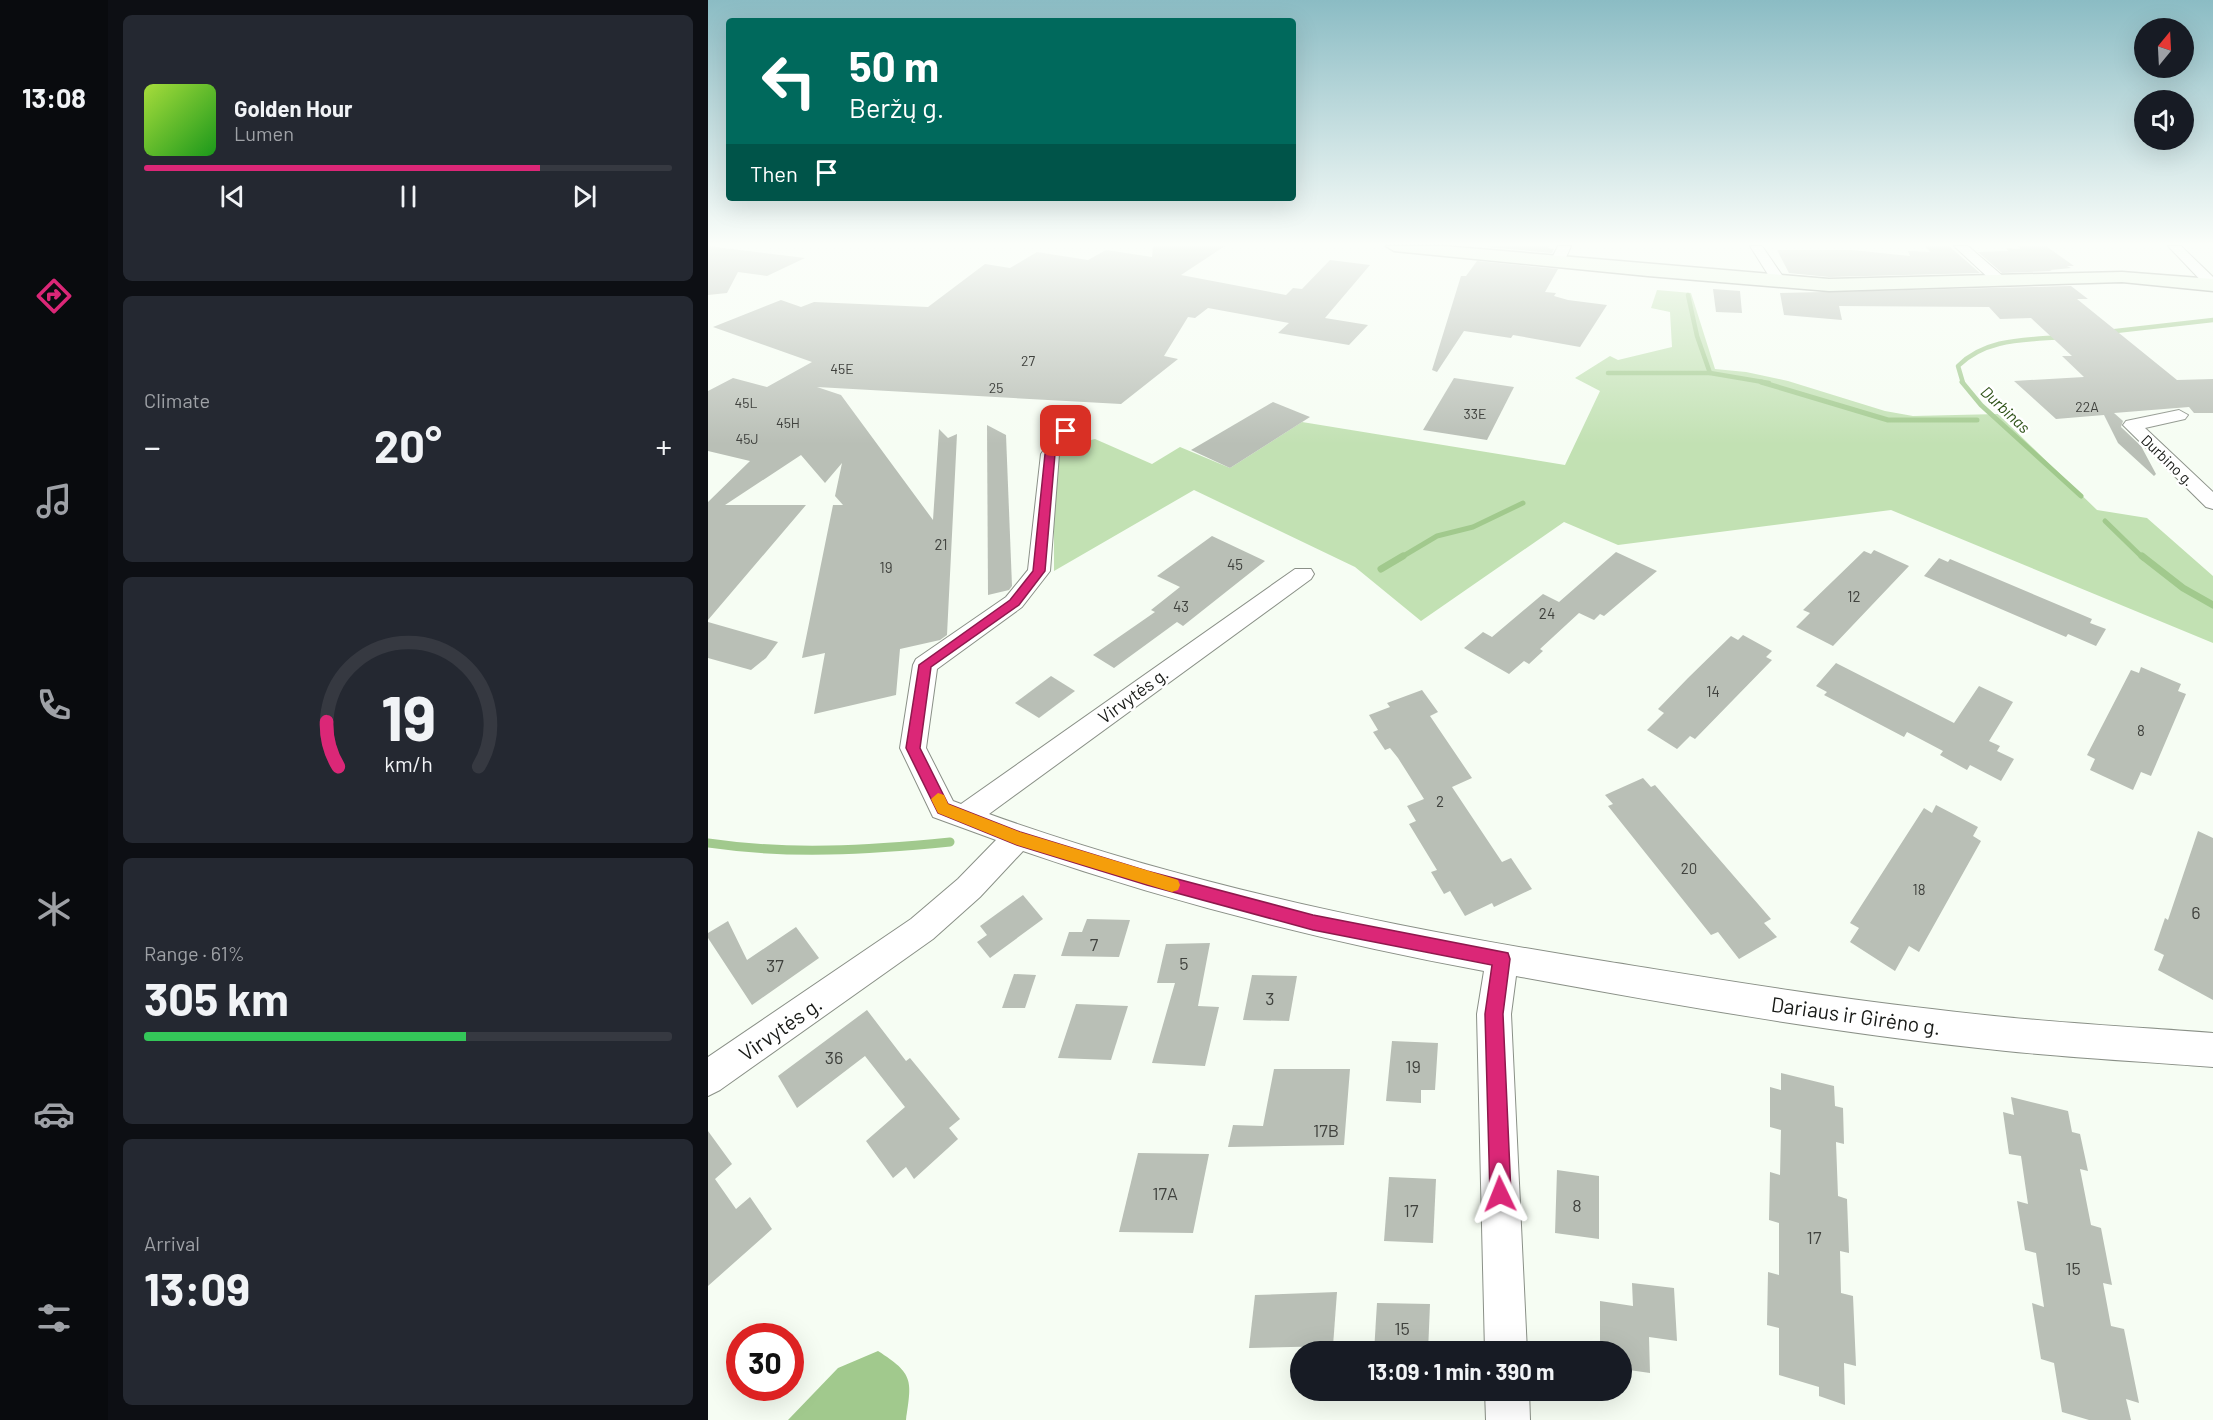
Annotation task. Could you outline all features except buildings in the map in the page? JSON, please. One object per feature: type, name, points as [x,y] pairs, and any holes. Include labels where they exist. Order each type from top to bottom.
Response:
[{"type":"street","name":"Durbino g.","points":[[2179,415],[2132,425],[2213,503]]},
{"type":"street","name":"Dariaus ir Girėno g.","points":[[1066,431],[1050,454],[1039,571],[1014,603],[925,665],[913,748],[943,809],[1017,838],[1147,878],[1313,922],[1502,959],[1865,1017],[2023,1036],[2213,1050]]},
{"type":"street","name":"Virvytės g.","points":[[964,817],[1303,574]]},
{"type":"street","name":"Virvytės g.","points":[[708,1078],[922,929],[969,888],[1017,838]]},
{"type":"street","points":[[1502,959],[1494,1014],[1506,1341]]},
{"type":"street","points":[[1507,1401],[1508,1420]]},
{"type":"shaded area","points":[[1670,312],[1697,312],[1715,369],[1746,372],[1788,381],[1885,411],[1913,416],[1998,414],[2097,510],[2147,518],[2213,576],[2213,643],[1891,510],[1618,545],[1564,522],[1421,621],[1355,567],[1194,490],[1054,571],[1054,468],[1063,447],[1095,439],[1152,464],[1180,447],[1230,468],[1302,422],[1565,465],[1600,391],[1575,378],[1610,356],[1618,360],[1672,347]]},
{"type":"shaded area","points":[[878,1351],[898,1366],[908,1379],[909,1396],[906,1420],[788,1420],[838,1368]]},
{"type":"waterway","points":[[1692,312],[1697,336],[1710,373]]},
{"type":"waterway","name":"Durbinas","points":[[2107,332],[2213,320]]},
{"type":"waterway","name":"Durbinas","points":[[1963,383],[1958,366],[1981,350],[2007,342],[2063,337]]},
{"type":"waterway","points":[[1608,373],[1710,373]]},
{"type":"waterway","points":[[1710,373],[1769,383]]},
{"type":"waterway","points":[[1761,382],[1888,420],[1977,420]]},
{"type":"waterway","name":"Durbinas","points":[[1962,382],[1981,405],[2081,496]]},
{"type":"waterway","points":[[1400,558],[1437,536],[1473,527],[1523,503]]},
{"type":"waterway","name":"Durbinas","points":[[2105,521],[2143,558]]},
{"type":"waterway","points":[[1381,569],[1403,556]]},
{"type":"waterway","name":"Durbinas","points":[[2142,556],[2183,588],[2213,605]]},
{"type":"waterway","points":[[708,843],[769,849],[829,850],[950,842]]},
{"type":"slow traffic","points":[[938,799],[943,809],[1017,838],[1172,885]]},
{"type":"route","points":[[1066,431],[1050,454],[1039,571],[1014,603],[925,665],[913,748],[943,809],[1017,838],[1147,878],[1313,922],[1502,959],[1494,1014],[1500,1194]]}]
